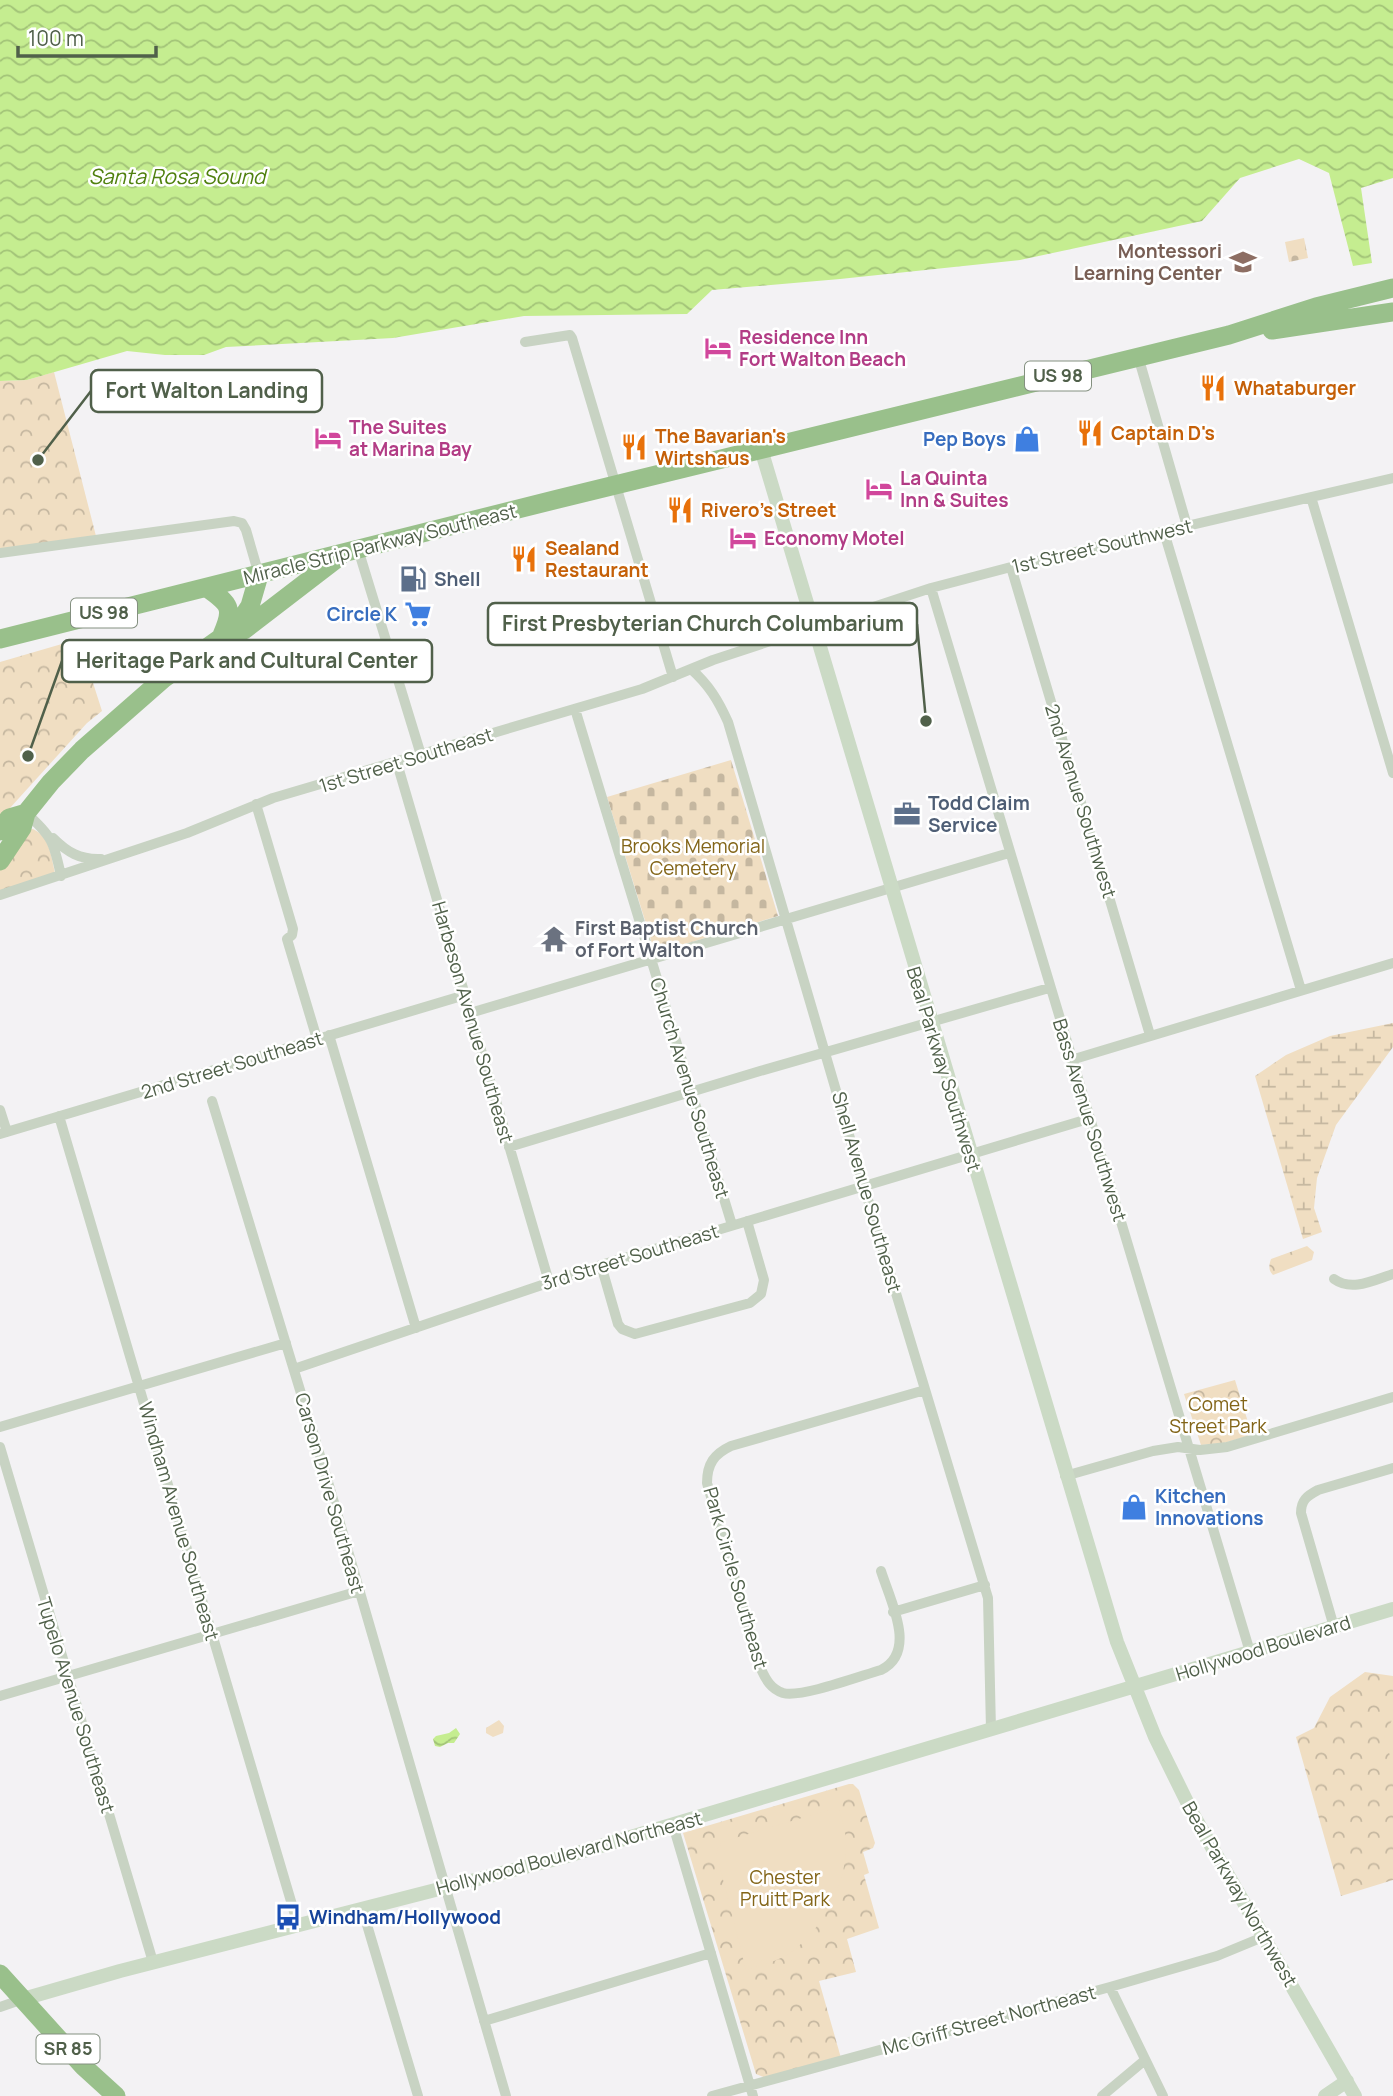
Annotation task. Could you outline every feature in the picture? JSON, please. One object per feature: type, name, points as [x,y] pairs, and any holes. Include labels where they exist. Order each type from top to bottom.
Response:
[{"type":"highway","name":"US 98","points":[[761,449],[1229,335],[1316,307],[1393,288]]},
{"type":"highway","name":"US 98","points":[[1229,335],[1393,312]]},
{"type":"highway","name":"Miracle Strip Parkway Southeast","points":[[0,639],[761,449]]},
{"type":"highway","points":[[219,639],[244,630],[352,551]]},
{"type":"highway","points":[[0,861],[22,828],[26,813],[51,782],[127,709],[163,679],[236,627],[246,612],[259,575]]},
{"type":"highway","points":[[207,588],[222,598],[230,611],[219,639]]},
{"type":"highway","points":[[0,831],[9,818],[26,813]]},
{"type":"highway","name":"SR 85","points":[[0,1974],[83,2066],[116,2096]]},
{"type":"main road","name":"Beal Parkway Southwest","points":[[761,449],[1104,1606],[1134,1687]]},
{"type":"main road","name":"Hollywood Boulevard","points":[[1134,1687],[1393,1609]]},
{"type":"main road","name":"Hollywood Boulevard Northeast","points":[[23,1999],[153,1962],[564,1857],[1134,1687]]},
{"type":"main road","name":"Beal Parkway Northwest","points":[[1134,1687],[1172,1774],[1355,2096]]},
{"type":"main road","points":[[1325,2096],[1347,2081]]},
{"type":"street","points":[[525,342],[562,335],[572,338],[673,677]]},
{"type":"street","points":[[1139,356],[1187,526]]},
{"type":"street","name":"1st Street Southwest","points":[[813,626],[931,588],[1011,567],[1393,478]]},
{"type":"street","points":[[1311,497],[1393,773]]},
{"type":"street","points":[[0,553],[234,521],[242,523],[246,530],[259,575]]},
{"type":"street","points":[[1164,531],[1301,990]]},
{"type":"street","points":[[352,551],[421,755]]},
{"type":"street","name":"2nd Avenue Southwest","points":[[1011,567],[1150,1035]]},
{"type":"street","name":"Bass Avenue Southwest","points":[[931,588],[1088,1119],[1107,1174],[1250,1652]]},
{"type":"street","name":"1st Street Southeast","points":[[0,895],[187,833],[256,804],[642,690],[691,669],[813,626]]},
{"type":"street","name":"Shell Avenue Southeast","points":[[691,669],[717,697],[728,722],[985,1585],[989,1622],[990,1730]]},
{"type":"street","name":"Church Avenue Southeast","points":[[575,709],[732,1225]]},
{"type":"street","name":"Harbeson Avenue Southeast","points":[[397,762],[549,1282]]},
{"type":"street","points":[[256,804],[293,929],[292,935],[287,939],[317,1039]]},
{"type":"street","points":[[26,813],[75,855],[86,859],[107,858]]},
{"type":"street","points":[[48,833],[55,847],[61,876]]},
{"type":"street","points":[[470,1013],[1009,853]]},
{"type":"street","points":[[1071,1060],[1393,963]]},
{"type":"street","points":[[509,1147],[1049,988]]},
{"type":"street","name":"2nd Street Southeast","points":[[3,1133],[465,995]]},
{"type":"street","points":[[329,1035],[416,1328]]},
{"type":"street","name":"Carson Drive Southeast","points":[[212,1101],[294,1369],[506,2096]]},
{"type":"street","points":[[0,1110],[3,1133]]},
{"type":"street","name":"Windham Avenue Southeast","points":[[59,1116],[298,1925]]},
{"type":"street","name":"3rd Street Southeast","points":[[294,1369],[601,1265],[1088,1119]]},
{"type":"street","points":[[601,1265],[618,1324],[622,1329],[635,1334],[750,1303],[761,1294],[764,1280],[747,1221]]},
{"type":"street","points":[[1334,1279],[1343,1285],[1355,1286],[1393,1274]]},
{"type":"street","points":[[0,1427],[286,1343]]},
{"type":"street","name":"Park Circle Southeast","points":[[881,1571],[901,1641],[897,1655],[887,1667],[802,1693],[787,1694],[776,1690],[766,1680],[761,1669],[707,1483],[707,1472],[719,1451],[731,1446],[925,1390]]},
{"type":"street","points":[[1065,1476],[1153,1451],[1178,1447],[1200,1450],[1227,1447],[1393,1397]]},
{"type":"street","name":"Tupelo Avenue Southeast","points":[[0,1447],[153,1962]]},
{"type":"street","points":[[1334,1627],[1301,1507],[1307,1496],[1318,1490],[1393,1468]]},
{"type":"street","points":[[893,1612],[985,1585]]},
{"type":"street","points":[[0,1696],[359,1591]]},
{"type":"street","points":[[673,1825],[752,2091]]},
{"type":"street","points":[[362,1908],[418,2096]]},
{"type":"street","name":"Mc Griff Street Northeast","points":[[712,2096],[752,2091],[1217,1956],[1264,1937]]},
{"type":"street","points":[[484,2021],[711,1953]]},
{"type":"street","points":[[1110,1987],[1163,2096]]},
{"type":"street","name":"Hollywood Boulevard Northeast","points":[[0,2007],[23,1999]]},
{"type":"street","points":[[1102,2096],[1145,2060]]},
{"type":"green space","points":[[1304,238],[1308,258],[1289,262],[1285,242]]},
{"type":"green space","points":[[54,372],[97,540],[0,553],[0,381],[27,380]]},
{"type":"green space","points":[[79,639],[102,711],[87,723],[0,819],[0,662]]},
{"type":"green space","name":"Brooks Memorial Cemetery","points":[[731,760],[778,916],[655,953],[607,797]]},
{"type":"green space","points":[[27,830],[39,832],[46,842],[55,873],[0,891],[0,869]]},
{"type":"green space","points":[[1393,1023],[1393,1047],[1336,1125],[1317,1178],[1314,1208],[1322,1232],[1303,1239],[1255,1076],[1286,1055],[1330,1036]]},
{"type":"green space","points":[[1307,1246],[1314,1252],[1312,1260],[1273,1275],[1271,1273],[1271,1259]]},
{"type":"green space","name":"Comet Street Park","points":[[1235,1380],[1252,1435],[1224,1443],[1201,1445],[1184,1394]]},
{"type":"green space","points":[[1365,1672],[1393,1676],[1393,1880],[1341,1896],[1296,1737],[1314,1728],[1330,1697]]},
{"type":"green space","points":[[1393,1718],[1393,1765],[1384,1737]]},
{"type":"green space","points":[[499,1720],[504,1726],[503,1733],[493,1737],[486,1733],[486,1728]]},
{"type":"green space","name":"Chester Pruitt Park","points":[[849,1784],[859,1790],[875,1843],[873,1848],[863,1852],[869,1873],[864,1875],[879,1928],[847,1939],[856,1972],[819,1981],[841,2058],[766,2078],[756,2074],[683,1833]]},
{"type":"green space","points":[[838,1807],[845,1834],[845,1859],[837,1891],[830,1906],[811,1934],[799,1946],[772,1962],[746,1970],[716,1852],[722,1842]]},
{"type":"water","name":"Santa Rosa Sound","points":[[0,0],[1393,0],[1393,178],[1361,188],[1372,263],[1353,266],[1329,173],[1299,159],[1240,178],[1202,221],[1020,260],[712,290],[687,314],[524,316],[393,338],[226,347],[204,355],[127,351],[27,380],[0,381]]},
{"type":"water","points":[[456,1728],[460,1734],[454,1743],[435,1746],[433,1739],[436,1736]]},
{"type":"place","name":"Montessori Learning Center","points":[[1243,262]]},
{"type":"place","name":"Residence Inn Fort Walton Beach","points":[[718,348]]},
{"type":"place","name":"Whataburger","points":[[1213,388]]},
{"type":"place","name":"Captain D's","points":[[1090,433]]},
{"type":"place","name":"The Suites at Marina Bay","points":[[328,438]]},
{"type":"place","name":"Pep Boys","points":[[1027,439]]},
{"type":"place","name":"The Bavarian's Wirtshaus","points":[[634,447]]},
{"type":"place","name":"Fort Walton Landing","points":[[38,460]]},
{"type":"place","name":"La Quinta Inn & Suites","points":[[879,489]]},
{"type":"place","name":"Rivero's Street","points":[[680,510]]},
{"type":"place","name":"Economy Motel","points":[[743,538]]},
{"type":"place","name":"Sealand Restaurant","points":[[524,559]]},
{"type":"place","name":"Shell","points":[[413,579]]},
{"type":"place","name":"Circle K","points":[[418,614]]},
{"type":"place","name":"First Presbyterian Church Columbarium","points":[[926,721]]},
{"type":"place","name":"Heritage Park and Cultural Center","points":[[28,756]]},
{"type":"place","name":"Todd Claim Service","points":[[907,814]]},
{"type":"place","name":"First Baptist Church of Fort Walton","points":[[554,939]]},
{"type":"place","name":"Kitchen Innovations","points":[[1134,1507]]},
{"type":"place","name":"Windham/Hollywood","points":[[288,1917]]}]
